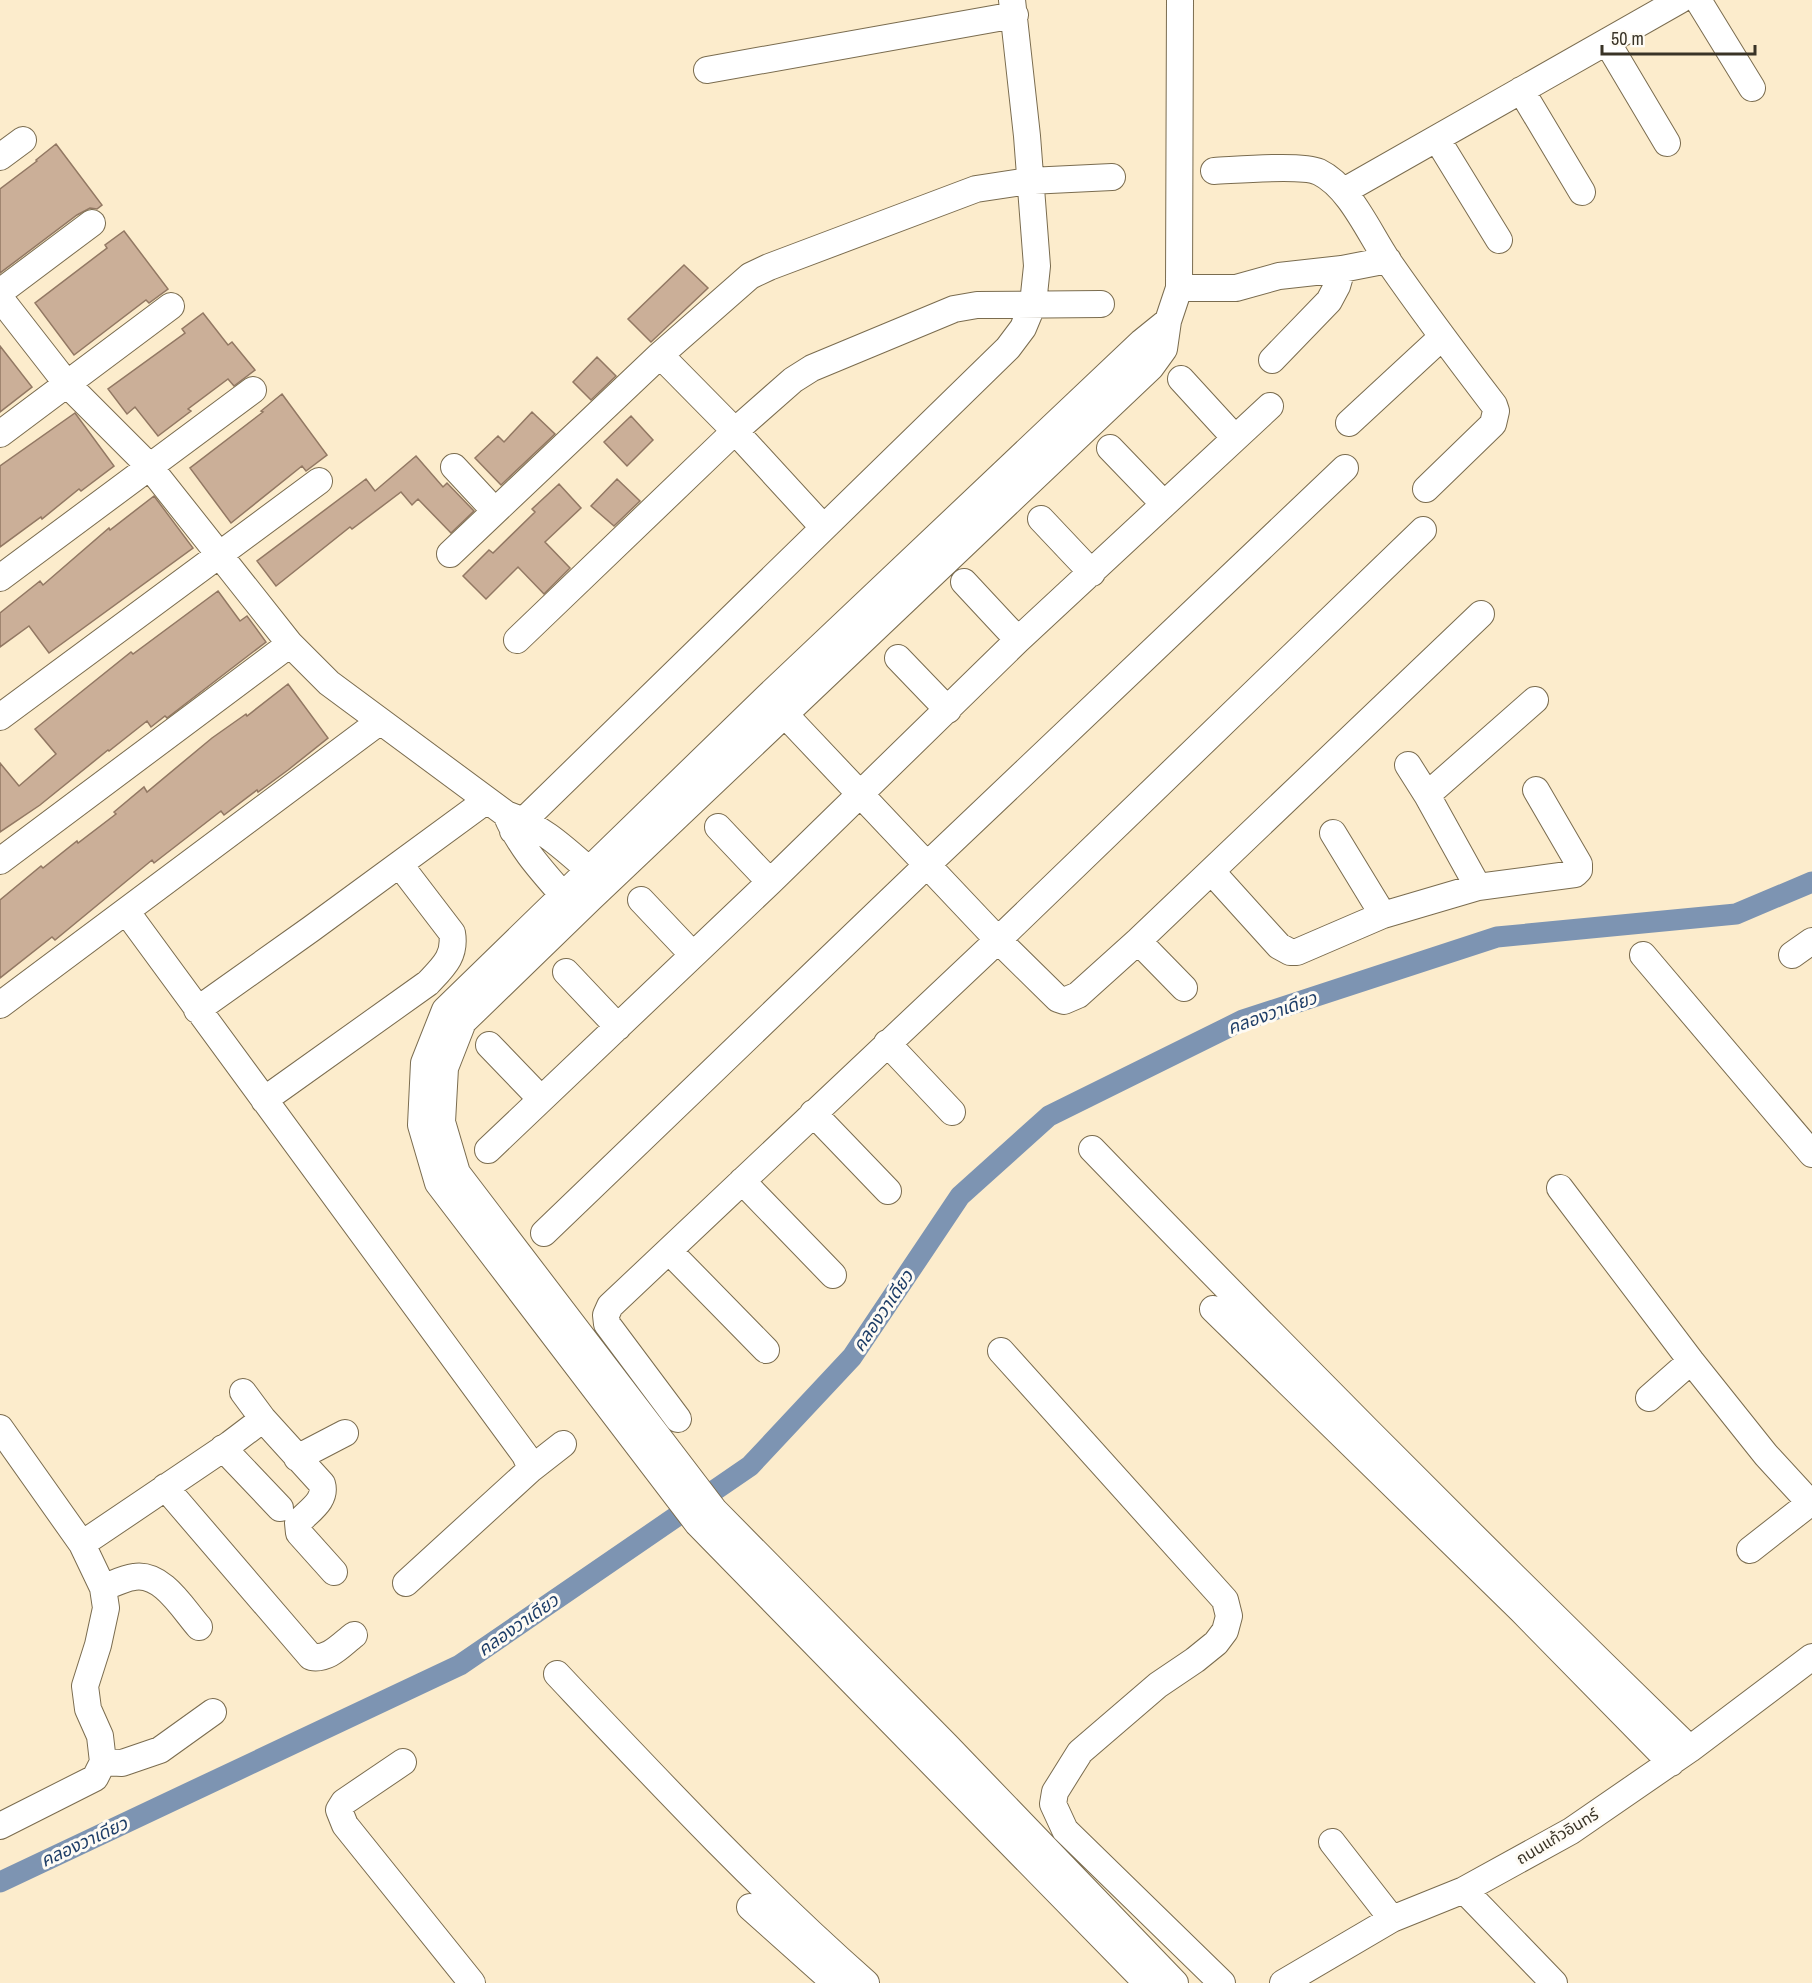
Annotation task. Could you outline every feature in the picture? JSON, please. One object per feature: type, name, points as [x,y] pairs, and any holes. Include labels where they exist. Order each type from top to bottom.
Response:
[{"type":"street","points":[[1175,1983],[938,1753],[704,1514],[544,1307],[438,1183],[421,1125],[424,1063],[446,1010],[776,705],[1142,342],[1168,321],[1179,288],[1180,0]]},
{"type":"street","points":[[1344,191],[1680,0]]},
{"type":"street","points":[[1698,0],[1752,88]]},
{"type":"street","points":[[197,1010],[400,865],[507,816],[823,527],[1008,348],[1023,328],[1033,304],[1037,266],[1014,8],[707,70]]},
{"type":"street","points":[[1607,42],[1667,143]]},
{"type":"street","points":[[1521,90],[1582,192]]},
{"type":"street","points":[[1437,139],[1499,240]]},
{"type":"street","points":[[0,157],[23,140]]},
{"type":"street","points":[[1214,171],[1301,168],[1317,171],[1344,191],[1388,260],[1442,337],[1494,405],[1496,411],[1493,424],[1426,489]]},
{"type":"street","points":[[450,554],[660,355],[750,276],[976,189],[1029,182],[1112,177]]},
{"type":"street","points":[[0,291],[92,223]]},
{"type":"street","points":[[1179,288],[1236,288],[1279,276],[1342,269],[1388,260]]},
{"type":"street","points":[[1272,360],[1329,301],[1342,269]]},
{"type":"street","points":[[0,298],[67,384],[149,466],[290,644],[329,683],[380,722],[507,816],[552,838],[579,887]]},
{"type":"street","points":[[517,640],[735,431],[793,380],[812,368],[954,309],[977,305],[1101,304]]},
{"type":"street","points":[[0,434],[171,306]]},
{"type":"street","points":[[1349,423],[1442,337]]},
{"type":"street","points":[[660,355],[735,431],[823,527]]},
{"type":"street","points":[[1181,379],[1235,438]]},
{"type":"street","points":[[0,578],[253,390]]},
{"type":"street","points":[[488,1150],[770,882],[1018,640],[1270,406]]},
{"type":"street","points":[[1110,447],[1164,504]]},
{"type":"street","points":[[454,467],[495,512]]},
{"type":"street","points":[[544,1233],[1345,468]]},
{"type":"street","points":[[0,717],[319,481]]},
{"type":"street","points":[[1041,519],[1092,573]]},
{"type":"street","points":[[678,1419],[607,1324],[606,1315],[610,1306],[998,940],[1423,530]]},
{"type":"street","points":[[964,582],[1018,640]]},
{"type":"street","points":[[776,705],[998,940],[1058,999],[1064,1002],[1078,995],[1138,941],[1481,614]]},
{"type":"street","points":[[0,861],[290,644]]},
{"type":"street","points":[[898,658],[948,710]]},
{"type":"street","points":[[1427,795],[1535,700]]},
{"type":"street","points":[[0,1005],[380,722]]},
{"type":"street","points":[[1408,765],[1478,887]]},
{"type":"street","points":[[1212,872],[1279,946],[1290,952],[1297,952],[1383,915],[1478,887],[1569,875],[1579,870],[1579,864],[1536,790]]},
{"type":"street","points":[[507,816],[532,860],[579,887]]},
{"type":"street","points":[[718,827],[770,882]]},
{"type":"street","points":[[1333,833],[1383,915]]},
{"type":"street","points":[[264,1100],[428,983],[442,968],[452,952],[454,946],[452,933],[400,865]]},
{"type":"street","points":[[641,900],[693,955]]},
{"type":"street","points":[[126,911],[525,1455],[531,1469]]},
{"type":"street","points":[[1138,941],[1185,988]]},
{"type":"street","points":[[1643,956],[1812,1155]]},
{"type":"street","points":[[566,972],[618,1026]]},
{"type":"street","points":[[887,1043],[952,1112]]},
{"type":"street","points":[[489,1045],[541,1099]]},
{"type":"street","points":[[813,1113],[888,1191]]},
{"type":"street","points":[[1092,1149],[1240,1303],[1518,1582],[1680,1756]]},
{"type":"street","points":[[742,1181],[832,1275]]},
{"type":"street","points":[[1560,1188],[1691,1361],[1773,1463],[1811,1504],[1750,1550]]},
{"type":"street","points":[[669,1251],[766,1350]]},
{"type":"street","points":[[1213,1309],[1521,1610],[1680,1756]]},
{"type":"street","points":[[1001,1351],[1225,1600],[1229,1616],[1225,1631],[1220,1637],[1195,1660],[1158,1685],[1080,1752],[1055,1792],[1053,1804],[1065,1830],[1222,1983]]},
{"type":"street","points":[[1648,1398],[1691,1361]]},
{"type":"street","points":[[243,1392],[263,1419],[322,1484],[323,1497],[298,1523],[299,1533],[334,1572]]},
{"type":"street","points":[[81,1544],[263,1419]]},
{"type":"street","points":[[0,1428],[81,1544],[103,1588],[106,1608],[98,1645],[85,1686],[88,1708],[100,1736],[103,1761],[95,1778],[0,1826]]},
{"type":"street","points":[[297,1458],[345,1433]]},
{"type":"street","points":[[406,1582],[531,1469],[563,1444]]},
{"type":"street","points":[[223,1448],[280,1508]]},
{"type":"street","points":[[165,1487],[311,1657],[320,1658],[329,1655],[354,1635]]},
{"type":"street","points":[[103,1588],[135,1576],[151,1578],[166,1589],[199,1627]]},
{"type":"street","name":"ถนนแก้วอินทร์","points":[[1283,1983],[1392,1919],[1464,1890],[1571,1831],[1808,1669]]},
{"type":"street","points":[[557,1674],[735,1861],[866,1983]]},
{"type":"street","points":[[103,1761],[122,1763],[160,1750],[213,1712]]},
{"type":"street","points":[[938,1753],[1148,1983]]},
{"type":"street","points":[[403,1762],[344,1802],[339,1810],[345,1825],[472,1983]]},
{"type":"street","points":[[1332,1842],[1392,1919]]},
{"type":"street","points":[[1464,1890],[1554,1983]]},
{"type":"street","points":[[750,1907],[835,1983]]},
{"type":"building","points":[[56,144],[102,205],[97,209],[90,208],[77,215],[0,273],[0,189]]},
{"type":"building","points":[[124,231],[168,289],[149,303],[146,300],[74,355],[35,303],[107,248],[105,245]]},
{"type":"building","points":[[684,265],[708,288],[651,342],[628,319]]},
{"type":"building","points":[[203,313],[228,345],[232,342],[255,370],[234,386],[228,379],[188,409],[191,411],[158,436],[135,407],[127,414],[108,389],[185,333],[182,329]]},
{"type":"building","points":[[0,346],[32,387],[0,412]]},
{"type":"building","points":[[597,357],[616,376],[591,400],[573,382]]},
{"type":"building","points":[[282,394],[327,455],[306,471],[302,466],[231,523],[190,468],[263,412],[261,411]]},
{"type":"building","points":[[532,412],[555,434],[501,485],[475,458],[498,436],[504,442]]},
{"type":"building","points":[[75,413],[114,466],[0,547],[0,466]]},
{"type":"building","points":[[631,416],[653,440],[627,466],[604,442]]},
{"type":"building","points":[[416,456],[443,487],[447,483],[474,511],[451,533],[418,499],[412,505],[401,492],[352,529],[350,527],[276,586],[257,561],[366,479],[375,491]]},
{"type":"building","points":[[617,479],[640,501],[614,526],[591,506]]},
{"type":"building","points":[[559,484],[581,508],[545,542],[570,568],[544,594],[518,567],[486,599],[463,576],[489,550],[493,553],[535,512],[532,509]]},
{"type":"building","points":[[154,496],[193,548],[49,653],[29,626],[0,647],[0,613],[40,581],[43,585],[109,528],[110,530]]},
{"type":"building","points":[[218,591],[240,621],[247,616],[266,642],[167,718],[165,716],[151,727],[147,721],[40,805],[0,832],[0,763],[19,786],[56,754],[35,729],[131,652],[133,654]]},
{"type":"building","points":[[288,684],[328,738],[258,792],[257,790],[224,815],[221,811],[154,863],[152,860],[55,940],[52,937],[0,978],[0,900],[41,866],[43,868],[116,814],[114,812],[144,787],[147,792],[212,738],[246,714],[247,716]]},
{"type":"waterway","name":"คลองวาเดียว","points":[[0,1882],[460,1665],[750,1466],[852,1357],[960,1196],[1049,1116],[1243,1020],[1497,937],[1736,914],[1812,882]]}]
